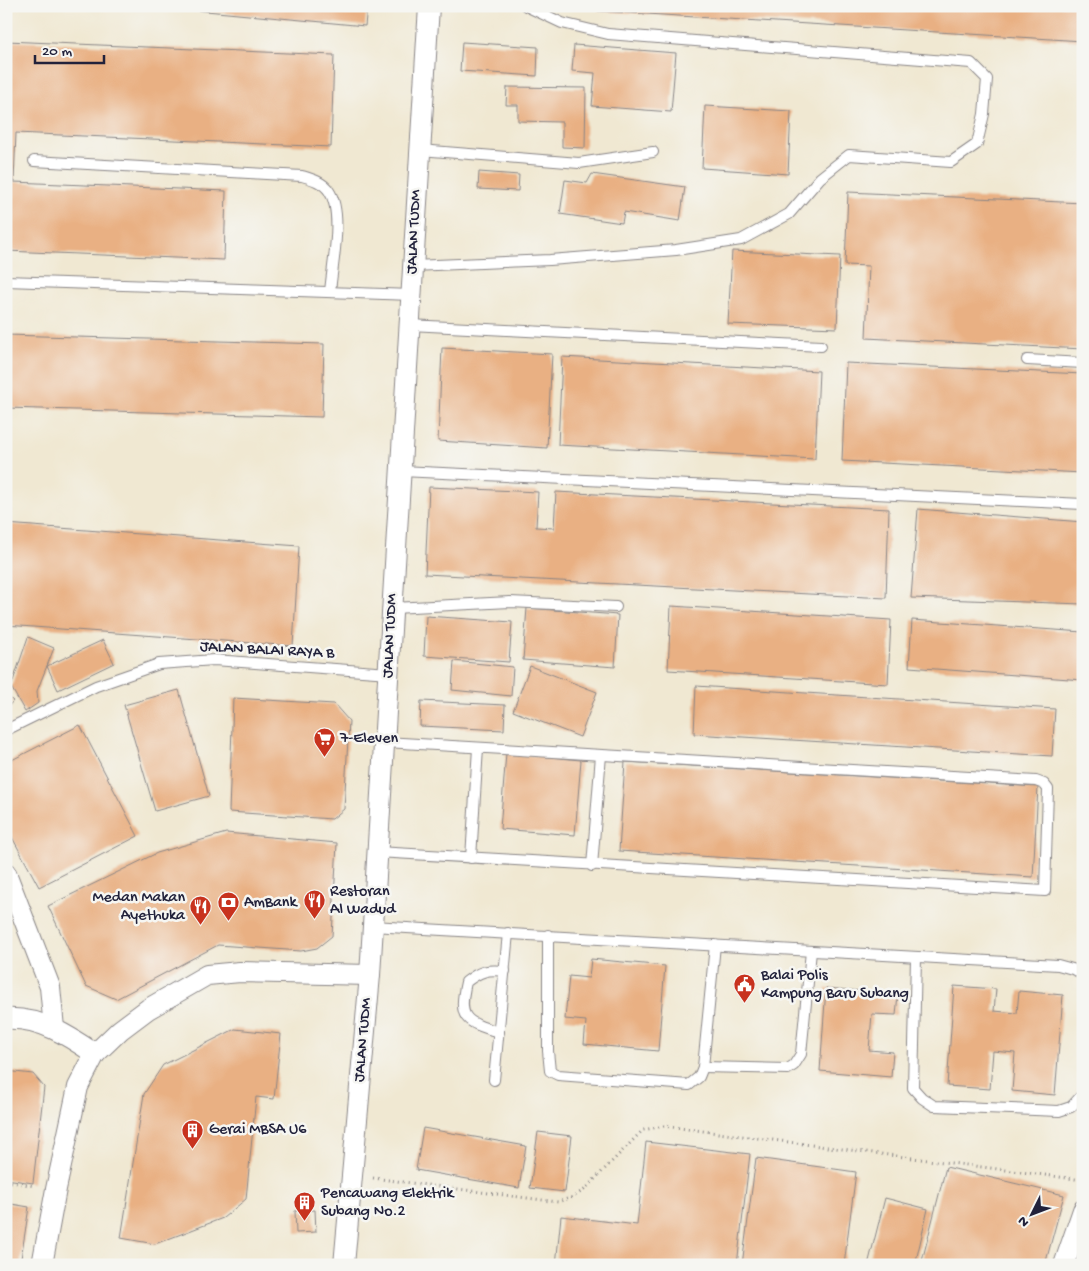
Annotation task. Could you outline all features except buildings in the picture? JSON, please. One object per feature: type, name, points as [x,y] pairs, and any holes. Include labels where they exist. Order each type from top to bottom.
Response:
[{"type":"street","name":"JALAN TUDM","points":[[344,1265],[370,976],[429,6]]},
{"type":"street","points":[[6,873],[50,987],[54,1028]]},
{"type":"street","points":[[42,1265],[78,1087],[96,1054],[120,1030],[148,1009],[207,975],[240,972],[370,976]]},
{"type":"street","points":[[6,1019],[18,1019],[54,1028],[96,1054]]},
{"type":"street","points":[[1064,1265],[1083,1210]]},
{"type":"lane","points":[[413,266],[550,260],[676,250],[741,240],[789,214],[820,178],[849,155],[951,162],[976,144],[984,114],[987,79],[971,64],[954,60],[608,34],[562,23],[526,6]]},
{"type":"lane","points":[[420,150],[579,163],[652,152]]},
{"type":"lane","points":[[34,161],[302,176],[320,182],[329,191],[336,220],[330,292]]},
{"type":"lane","points":[[6,282],[412,295]]},
{"type":"lane","points":[[410,325],[821,346]]},
{"type":"lane","points":[[1027,360],[1083,363]]},
{"type":"lane","points":[[401,471],[1083,504]]},
{"type":"lane","points":[[393,608],[510,602],[616,606]]},
{"type":"lane","name":"JALAN BALAI RAYA B","points":[[6,730],[96,686],[159,664],[214,660],[389,673]]},
{"type":"lane","points":[[377,852],[1045,891],[1048,789],[1044,784],[1036,781],[385,742]]},
{"type":"lane","points":[[471,858],[478,748]]},
{"type":"lane","points":[[592,866],[601,755]]},
{"type":"lane","points":[[372,926],[1058,965],[1076,970],[1083,976]]},
{"type":"lane","points":[[494,1080],[508,933]]},
{"type":"lane","points":[[548,935],[548,1051],[550,1071],[558,1075],[690,1085],[699,1077],[703,1067],[715,945]]},
{"type":"lane","points":[[703,1067],[788,1069],[794,1065],[801,1054],[811,951]]},
{"type":"lane","points":[[916,957],[913,1088],[922,1098],[934,1106],[1059,1111],[1071,1107],[1083,1094]]},
{"type":"lane","points":[[498,1032],[474,1025],[466,1018],[461,1001],[466,982],[480,970],[504,971]]},
{"type":"path","points":[[352,1174],[558,1202],[573,1197],[584,1190],[643,1130],[664,1126],[1083,1180]]},
{"type":"path","points":[[6,1181],[56,1189]]},
{"type":"place","name":"7-Eleven","points":[[324,758]]},
{"type":"place","name":"Restoran Al Wadud","points":[[314,920]]},
{"type":"place","name":"AmBank","points":[[228,922]]},
{"type":"place","name":"Medan Makan Ayethuka","points":[[201,926]]},
{"type":"place","name":"Balai Polis Kampung Baru Subang","points":[[745,1004]]},
{"type":"place","name":"Gerai MBSA U6","points":[[193,1149]]},
{"type":"place","name":"Pencawang Elektrik Subang No.2","points":[[305,1222]]}]
